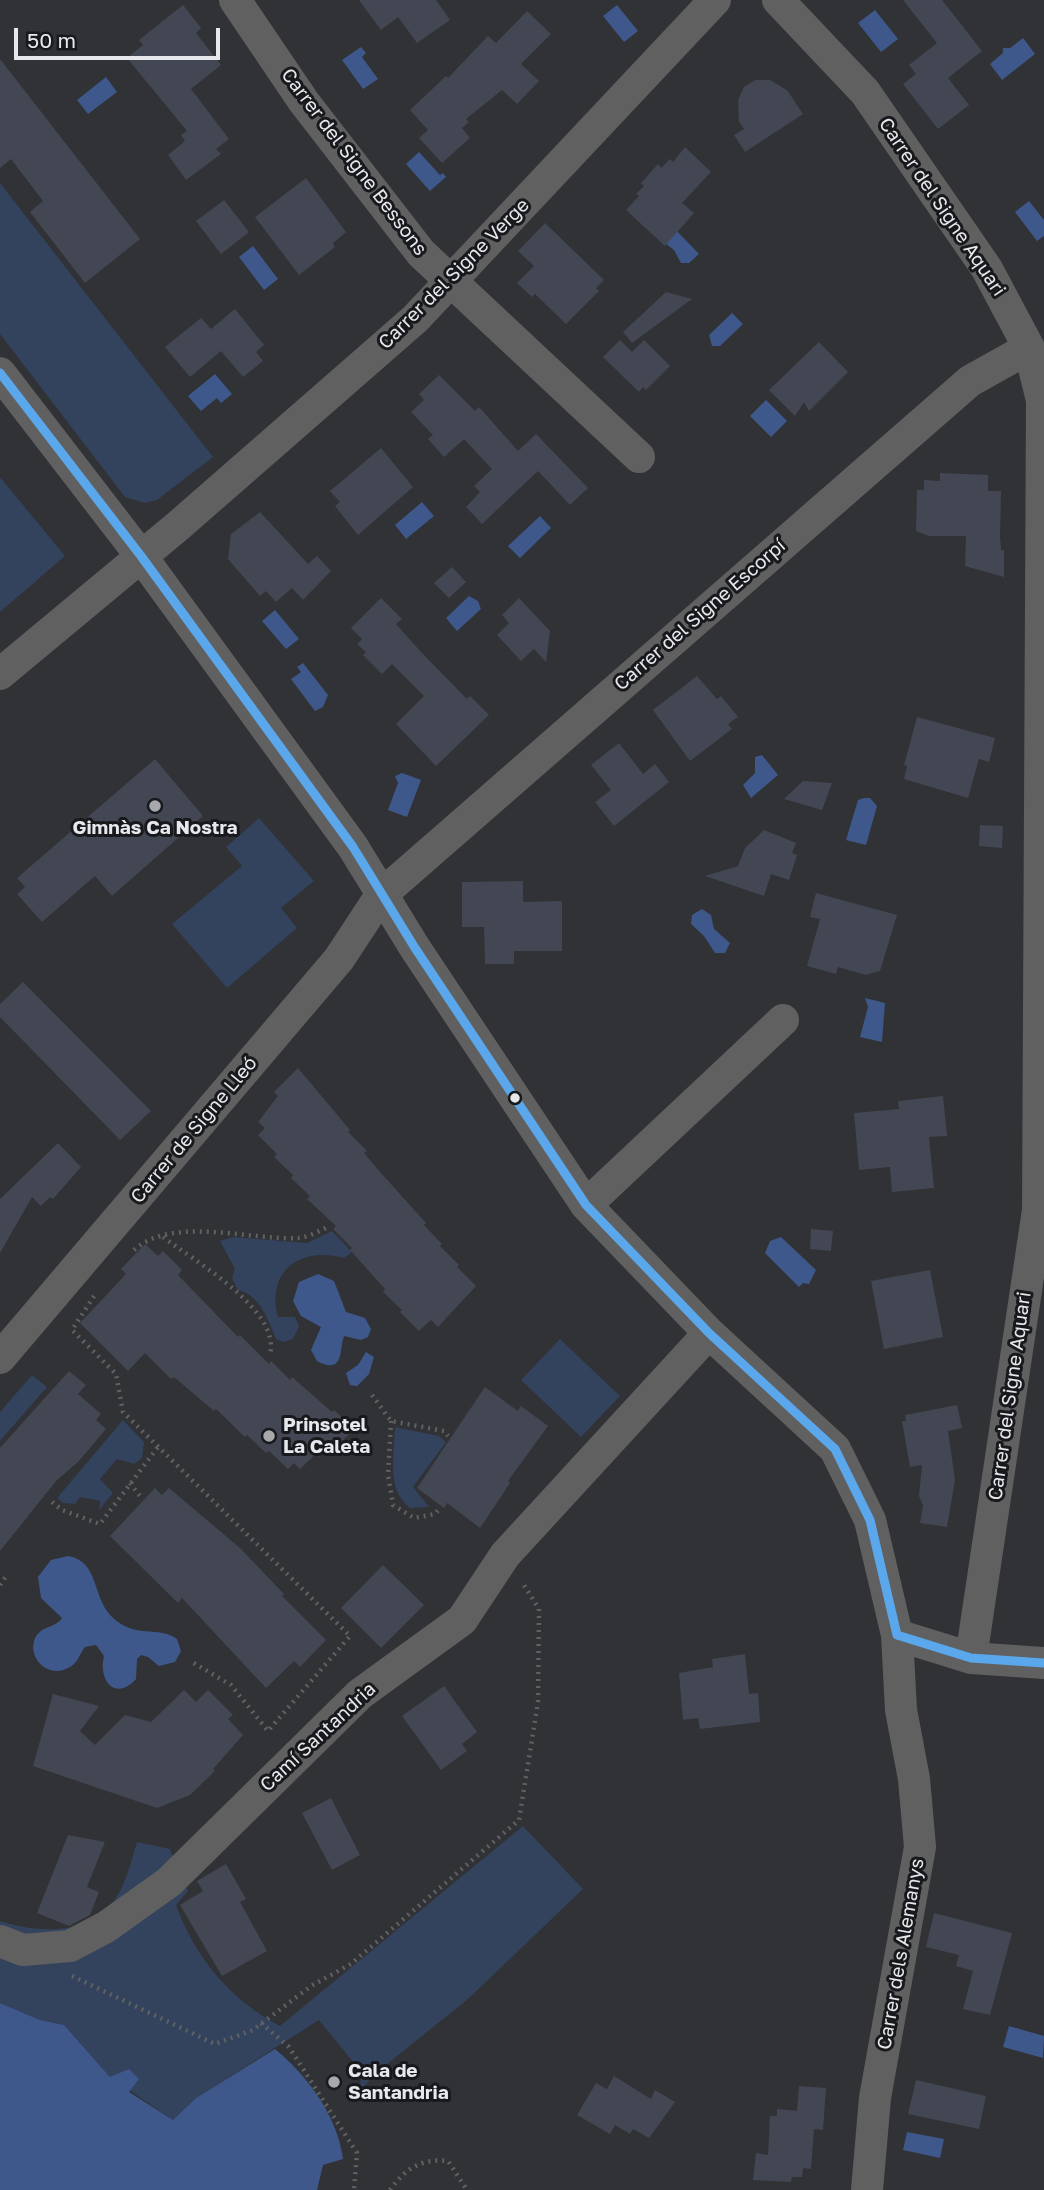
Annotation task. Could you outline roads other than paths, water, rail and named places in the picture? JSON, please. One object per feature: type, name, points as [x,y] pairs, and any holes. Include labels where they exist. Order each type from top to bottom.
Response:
[{"type":"street","name":"Carrer del Signe Bessons","points":[[235,0],[304,102],[421,253],[639,457]]},
{"type":"street","name":"Carrer del Signe Verge","points":[[0,674],[415,319],[715,0]]},
{"type":"street","name":"Carrer del Signe Aquari","points":[[778,0],[865,92],[987,269],[1029,348],[1042,400],[1038,1210],[971,1658]]},
{"type":"street","name":"Carrer del Signe Escorpí","points":[[381,895],[970,381],[1029,348]]},
{"type":"street","name":"Carrer dels Alemanys","points":[[0,373],[141,556],[354,847],[381,895],[586,1205],[709,1333],[835,1449],[870,1520],[897,1635],[901,1710],[914,1779],[920,1847],[875,2098],[867,2190]]},
{"type":"street","name":"Carrer de Signe Lleó","points":[[0,1358],[339,959],[381,895]]},
{"type":"street","points":[[586,1205],[783,1020]]},
{"type":"street","name":"Camí Santandria","points":[[0,1941],[23,1950],[70,1946],[106,1927],[169,1882],[360,1694],[462,1620],[505,1555],[709,1333]]},
{"type":"street","points":[[897,1635],[971,1658],[1044,1663]]},
{"type":"water","points":[[617,5],[638,31],[624,42],[603,16]]},
{"type":"water","points":[[875,10],[898,39],[881,52],[858,23]]},
{"type":"water","points":[[1023,38],[1035,54],[1002,80],[990,64],[1003,53],[1003,48],[1010,48]]},
{"type":"water","points":[[361,47],[366,53],[362,57],[378,79],[363,89],[342,60]]},
{"type":"water","points":[[106,77],[117,92],[88,114],[77,100]]},
{"type":"water","points":[[419,152],[440,175],[443,173],[446,177],[430,191],[406,164]]},
{"type":"water","points":[[1029,201],[1044,220],[1044,236],[1037,241],[1015,212]]},
{"type":"water","points":[[673,227],[699,254],[689,263],[681,263],[674,250],[665,243]]},
{"type":"water","points":[[253,246],[278,279],[264,290],[239,257]]},
{"type":"water","points":[[732,313],[743,324],[720,346],[712,346],[709,335]]},
{"type":"water","points":[[215,374],[232,394],[221,403],[217,398],[201,411],[188,396]]},
{"type":"water","points":[[766,400],[787,421],[771,437],[750,416]]},
{"type":"water","points":[[422,502],[434,516],[406,539],[395,525]]},
{"type":"water","points":[[540,516],[551,528],[520,558],[508,546]]},
{"type":"water","points":[[469,596],[478,601],[481,609],[457,631],[446,618]]},
{"type":"water","points":[[275,610],[299,639],[286,649],[262,621]]},
{"type":"water","points":[[303,663],[328,695],[323,707],[315,711],[291,679],[301,672],[297,667]]},
{"type":"water","points":[[762,755],[778,775],[751,798],[743,785],[755,773],[755,757]]},
{"type":"water","points":[[402,773],[421,780],[407,817],[388,810],[398,783],[395,776]]},
{"type":"water","points":[[870,798],[877,806],[866,845],[846,840],[858,800]]},
{"type":"water","points":[[702,909],[711,915],[714,929],[730,943],[725,953],[715,953],[704,936],[691,924],[692,915]]},
{"type":"water","points":[[865,998],[885,1003],[882,1042],[860,1037],[868,1007]]},
{"type":"water","points":[[781,1237],[816,1270],[809,1284],[803,1283],[799,1287],[765,1253],[770,1241]]},
{"type":"water","points":[[318,1274],[334,1281],[346,1312],[365,1318],[371,1329],[368,1337],[361,1340],[344,1336],[339,1359],[332,1365],[317,1361],[311,1350],[321,1327],[301,1316],[293,1301],[299,1282]]},
{"type":"water","points":[[366,1352],[374,1357],[369,1374],[357,1386],[350,1385],[346,1373],[358,1365]]},
{"type":"water","points":[[68,1556],[85,1565],[105,1608],[120,1623],[128,1628],[162,1633],[177,1639],[181,1651],[175,1662],[159,1666],[141,1655],[137,1659],[136,1679],[121,1688],[115,1688],[106,1680],[104,1656],[96,1645],[85,1647],[71,1666],[61,1671],[42,1666],[33,1648],[36,1636],[62,1618],[41,1598],[38,1577],[51,1560]]},
{"type":"water","points":[[0,2003],[40,2020],[64,2025],[110,2077],[129,2069],[139,2079],[129,2092],[173,2120],[196,2098],[275,2049],[298,2071],[319,2098],[335,2128],[343,2159],[323,2165],[317,2190],[0,2190]]},
{"type":"water","points":[[1009,2026],[1044,2036],[1043,2058],[1003,2047]]},
{"type":"water","points":[[907,2132],[944,2139],[940,2158],[903,2150]]},
{"type":"place","name":"Gimnàs Ca Nostra","points":[[155,806]]},
{"type":"place","name":"Prinsotel La Caleta","points":[[269,1436]]},
{"type":"place","name":"Cala de Santandria","points":[[334,2082]]}]
